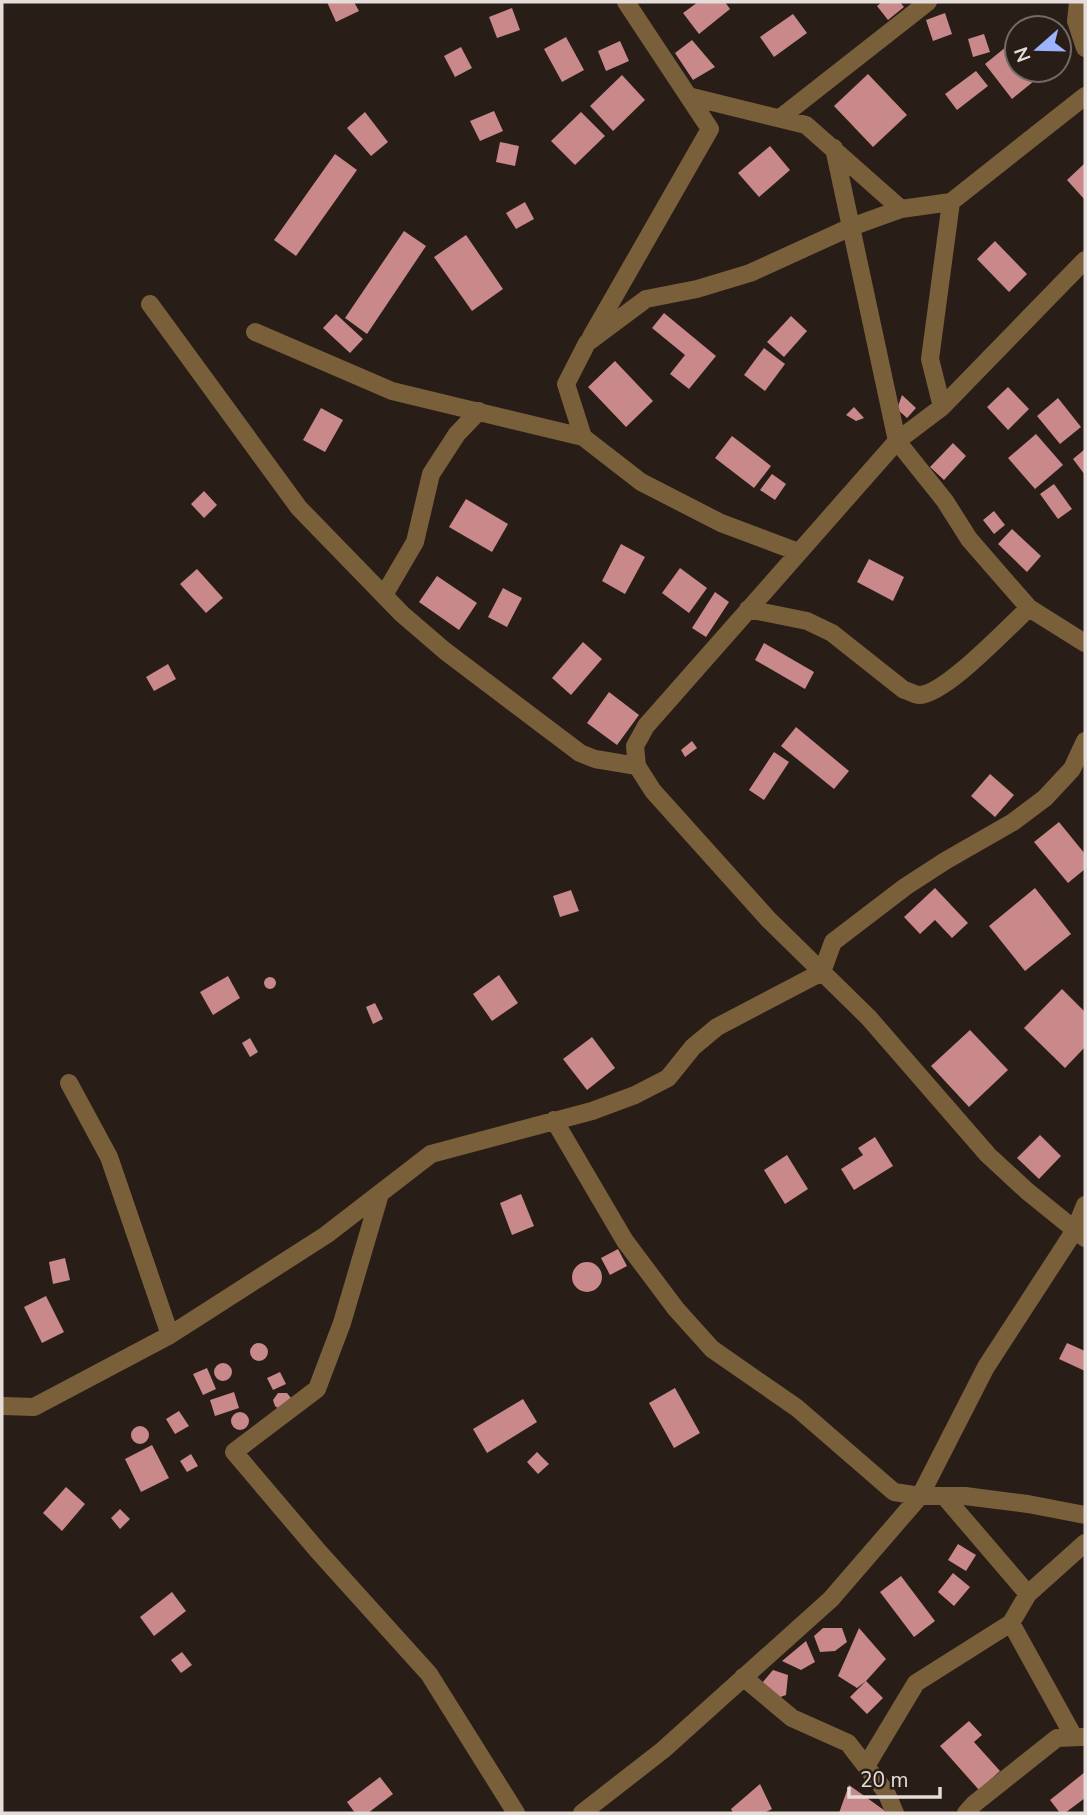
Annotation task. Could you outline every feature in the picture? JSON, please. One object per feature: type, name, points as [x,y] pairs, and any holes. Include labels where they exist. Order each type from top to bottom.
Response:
[{"type":"street","points":[[583,437],[566,384],[710,129],[626,2]]},
{"type":"street","points":[[780,118],[928,2]]},
{"type":"street","points":[[1078,2],[1076,21],[1085,48]]},
{"type":"street","points":[[688,96],[806,125],[901,209]]},
{"type":"street","points":[[587,343],[646,299],[697,289],[750,273],[851,227],[901,209],[951,202],[1085,96]]},
{"type":"street","points":[[834,148],[897,441],[945,501],[969,539],[1029,608],[1085,643]]},
{"type":"street","points":[[942,407],[930,359],[951,202]]},
{"type":"street","points":[[1080,1234],[988,1155],[869,1018],[768,919],[653,792],[637,766],[635,746],[646,726],[897,441],[942,407],[1085,260]]},
{"type":"street","points":[[150,304],[299,508],[384,595],[445,651],[580,753],[595,759],[637,766]]},
{"type":"street","points":[[255,332],[392,391],[583,437],[641,482],[721,523],[798,552]]},
{"type":"street","points":[[384,595],[415,542],[431,474],[457,434],[479,411]]},
{"type":"street","points":[[748,609],[807,621],[832,633],[904,690],[918,695],[932,692],[953,678],[1029,608]]},
{"type":"street","points":[[2,1406],[34,1407],[170,1335],[326,1236],[431,1154],[592,1111],[635,1096],[668,1078],[693,1047],[717,1027],[822,972],[833,942],[905,887],[1013,822],[1045,798],[1072,769],[1085,741]]},
{"type":"street","points":[[69,1083],[109,1157],[170,1335]]},
{"type":"street","points":[[554,1121],[625,1241],[676,1309],[712,1349],[797,1408],[894,1492],[920,1496],[965,1496],[1085,1515]]},
{"type":"street","points":[[380,1194],[342,1323],[317,1389],[234,1452],[318,1551],[429,1674],[516,1813]]},
{"type":"street","points":[[582,1813],[663,1750],[831,1599],[920,1496],[986,1367],[1080,1234],[1085,1205]]},
{"type":"street","points":[[944,1496],[1028,1594]]},
{"type":"street","points":[[866,1766],[916,1683],[1011,1623],[1028,1594],[1085,1543]]},
{"type":"street","points":[[965,1813],[1057,1738],[1079,1737],[1011,1623]]},
{"type":"street","points":[[743,1677],[792,1718],[848,1743],[886,1792],[895,1813]]},
{"type":"building","points":[[327,2],[354,2],[359,11],[336,22]]},
{"type":"building","points":[[698,2],[725,2],[730,9],[699,34],[683,13]]},
{"type":"building","points":[[882,2],[900,2],[904,7],[888,20],[877,6]]},
{"type":"building","points":[[512,8],[520,30],[497,38],[489,17]]},
{"type":"building","points":[[945,13],[952,34],[933,41],[926,20]]},
{"type":"building","points":[[793,14],[807,33],[774,57],[760,37]]},
{"type":"building","points":[[984,34],[990,52],[973,57],[968,39]]},
{"type":"building","points":[[566,37],[584,70],[562,82],[544,49]]},
{"type":"building","points":[[692,40],[715,67],[693,80],[675,53]]},
{"type":"building","points":[[620,41],[629,61],[606,71],[598,51]]},
{"type":"building","points":[[461,47],[472,68],[455,77],[444,56]]},
{"type":"building","points":[[1003,49],[1003,84],[1030,84],[1012,99],[985,64]]},
{"type":"building","points":[[976,71],[988,86],[957,110],[945,94]]},
{"type":"building","points":[[868,74],[907,115],[873,147],[834,106]]},
{"type":"building","points":[[622,75],[645,100],[613,131],[590,106]]},
{"type":"building","points":[[494,111],[503,131],[480,141],[470,121]]},
{"type":"building","points":[[365,112],[388,142],[371,156],[347,128]]},
{"type":"building","points":[[581,112],[605,136],[575,165],[551,141]]},
{"type":"building","points":[[500,142],[519,146],[515,166],[496,162]]},
{"type":"building","points":[[770,146],[790,170],[759,197],[738,173]]},
{"type":"building","points":[[335,154],[357,170],[296,256],[274,240]]},
{"type":"building","points":[[1085,163],[1085,200],[1067,180]]},
{"type":"building","points":[[525,202],[534,219],[516,229],[506,213]]},
{"type":"building","points":[[404,231],[426,246],[367,334],[345,318]]},
{"type":"building","points":[[466,235],[503,289],[472,311],[434,257]]},
{"type":"building","points":[[995,241],[1027,274],[1009,292],[977,259]]},
{"type":"building","points":[[664,313],[716,356],[689,389],[670,374],[685,355],[652,328]]},
{"type":"building","points":[[336,314],[363,339],[350,353],[323,328]]},
{"type":"building","points":[[791,316],[807,331],[784,357],[767,342]]},
{"type":"building","points":[[764,348],[785,364],[765,391],[744,375]]},
{"type":"building","points":[[615,361],[653,401],[626,427],[588,387]]},
{"type":"building","points":[[1008,387],[1029,409],[1008,430],[987,407]]},
{"type":"building","points":[[902,395],[916,408],[907,418],[897,409]]},
{"type":"building","points":[[1058,398],[1081,427],[1060,444],[1037,416]]},
{"type":"building","points":[[854,407],[864,418],[856,421],[846,415]]},
{"type":"building","points":[[321,408],[343,420],[325,452],[303,440]]},
{"type":"building","points":[[1036,434],[1063,465],[1035,489],[1008,458]]},
{"type":"building","points":[[732,436],[771,466],[754,488],[715,458]]},
{"type":"building","points":[[953,443],[966,456],[944,480],[930,467]]},
{"type":"building","points":[[1085,449],[1085,475],[1073,459]]},
{"type":"building","points":[[772,474],[786,484],[775,500],[760,490]]},
{"type":"building","points":[[1054,484],[1072,509],[1058,519],[1040,494]]},
{"type":"building","points":[[204,491],[217,505],[204,518],[191,504]]},
{"type":"building","points":[[466,499],[508,524],[492,552],[449,527]]},
{"type":"building","points":[[994,511],[1005,525],[994,534],[983,520]]},
{"type":"building","points":[[1012,529],[1041,556],[1027,572],[998,544]]},
{"type":"building","points":[[621,544],[645,557],[625,594],[602,581]]},
{"type":"building","points":[[869,559],[904,577],[893,601],[857,582]]},
{"type":"building","points":[[680,568],[707,588],[689,613],[662,593]]},
{"type":"building","points":[[197,569],[223,598],[206,613],[180,584]]},
{"type":"building","points":[[437,576],[477,603],[459,630],[419,602]]},
{"type":"building","points":[[503,588],[522,598],[507,627],[488,617]]},
{"type":"building","points":[[715,592],[729,602],[706,637],[692,628]]},
{"type":"building","points":[[583,642],[602,659],[571,695],[552,678]]},
{"type":"building","points":[[764,643],[814,672],[805,689],[755,660]]},
{"type":"building","points":[[168,664],[176,679],[154,691],[146,677]]},
{"type":"building","points":[[609,692],[639,715],[617,745],[587,723]]},
{"type":"building","points":[[796,727],[849,771],[834,789],[781,746]]},
{"type":"building","points":[[692,741],[697,748],[685,757],[681,750]]},
{"type":"building","points":[[774,752],[789,762],[764,800],[749,790]]},
{"type":"building","points":[[990,774],[1014,795],[995,817],[971,796]]},
{"type":"building","points":[[1059,822],[1085,854],[1085,869],[1068,883],[1034,842]]},
{"type":"building","points":[[935,888],[968,923],[952,938],[935,920],[920,934],[904,917]]},
{"type":"building","points":[[1035,888],[1071,934],[1025,971],[989,926]]},
{"type":"building","points":[[571,890],[579,911],[560,917],[553,896]]},
{"type":"building","points":[[499,975],[518,1003],[492,1021],[473,994]]},
{"type":"building","points":[[228,976],[240,998],[213,1015],[200,992]]},
{"type":"building","points":[[270,977],[276,983],[270,989],[264,983]]},
{"type":"building","points":[[1062,989],[1085,1012],[1085,1047],[1065,1068],[1024,1028]]},
{"type":"building","points":[[375,1003],[383,1019],[373,1024],[366,1007]]},
{"type":"building","points":[[970,1030],[1008,1070],[969,1107],[931,1066]]},
{"type":"building","points":[[592,1037],[615,1068],[587,1090],[563,1059]]},
{"type":"building","points":[[250,1038],[258,1052],[250,1057],[242,1043]]},
{"type":"building","points":[[1040,1135],[1061,1156],[1039,1179],[1017,1158]]},
{"type":"building","points":[[875,1137],[893,1166],[854,1190],[841,1169],[863,1155],[858,1148]]},
{"type":"building","points":[[787,1155],[808,1189],[785,1204],[764,1170]]},
{"type":"building","points":[[521,1194],[534,1226],[512,1235],[500,1203]]},
{"type":"building","points":[[618,1249],[627,1266],[610,1275],[601,1258]]},
{"type":"building","points":[[65,1258],[70,1280],[53,1284],[49,1262]]},
{"type":"building","points":[[587,1262],[593,1263],[601,1271],[601,1283],[593,1291],[587,1292],[581,1291],[573,1283],[572,1277],[573,1271],[581,1263]]},
{"type":"building","points":[[46,1296],[64,1332],[42,1343],[24,1307]]},
{"type":"building","points":[[259,1343],[265,1346],[268,1352],[265,1358],[259,1361],[253,1358],[250,1352],[253,1346]]},
{"type":"building","points":[[1067,1343],[1085,1351],[1085,1371],[1059,1359]]},
{"type":"building","points":[[223,1363],[229,1366],[232,1372],[229,1378],[223,1381],[217,1378],[214,1372],[217,1366]]},
{"type":"building","points":[[207,1368],[216,1389],[203,1395],[193,1374]]},
{"type":"building","points":[[280,1372],[286,1384],[273,1390],[267,1378]]},
{"type":"building","points":[[675,1388],[700,1433],[674,1448],[649,1403]]},
{"type":"building","points":[[234,1392],[239,1408],[215,1416],[210,1400]]},
{"type":"building","points":[[278,1393],[287,1393],[291,1398],[279,1409],[273,1400]]},
{"type":"building","points":[[523,1399],[537,1422],[487,1453],[473,1429]]},
{"type":"building","points":[[179,1411],[189,1426],[175,1434],[166,1419]]},
{"type":"building","points":[[240,1412],[246,1415],[249,1421],[246,1427],[240,1430],[234,1427],[231,1421],[234,1415]]},
{"type":"building","points":[[140,1426],[146,1429],[149,1435],[146,1441],[140,1444],[134,1441],[131,1435],[134,1429]]},
{"type":"building","points":[[152,1445],[169,1478],[141,1492],[125,1459]]},
{"type":"building","points":[[537,1452],[549,1464],[538,1474],[527,1462]]},
{"type":"building","points":[[191,1454],[198,1466],[187,1472],[180,1461]]},
{"type":"building","points":[[66,1487],[85,1504],[62,1531],[43,1513]]},
{"type":"building","points":[[120,1509],[130,1519],[120,1529],[111,1518]]},
{"type":"building","points":[[958,1544],[976,1555],[966,1571],[948,1560]]},
{"type":"building","points":[[953,1573],[970,1587],[954,1606],[938,1592]]},
{"type":"building","points":[[901,1576],[935,1621],[914,1637],[880,1592]]},
{"type":"building","points":[[172,1592],[186,1611],[154,1636],[140,1617]]},
{"type":"building","points":[[823,1628],[842,1628],[847,1642],[835,1651],[820,1652],[814,1636]]},
{"type":"building","points":[[859,1628],[886,1659],[857,1688],[838,1676]]},
{"type":"building","points":[[806,1641],[815,1662],[801,1670],[782,1661]]},
{"type":"building","points":[[182,1652],[192,1665],[181,1673],[171,1660]]},
{"type":"building","points":[[773,1670],[788,1675],[786,1695],[775,1699],[762,1683]]},
{"type":"building","points":[[866,1681],[883,1698],[867,1714],[850,1697]]},
{"type":"building","points":[[969,1721],[982,1735],[974,1742],[1000,1771],[979,1790],[940,1746]]},
{"type":"building","points":[[1085,1772],[1085,1798],[1065,1813],[1060,1813],[1050,1800]]},
{"type":"building","points":[[380,1777],[393,1794],[368,1813],[355,1813],[347,1802]]},
{"type":"building","points":[[760,1784],[772,1809],[764,1813],[733,1813],[731,1809]]},
{"type":"building","points":[[849,1785],[888,1813],[839,1813]]}]
